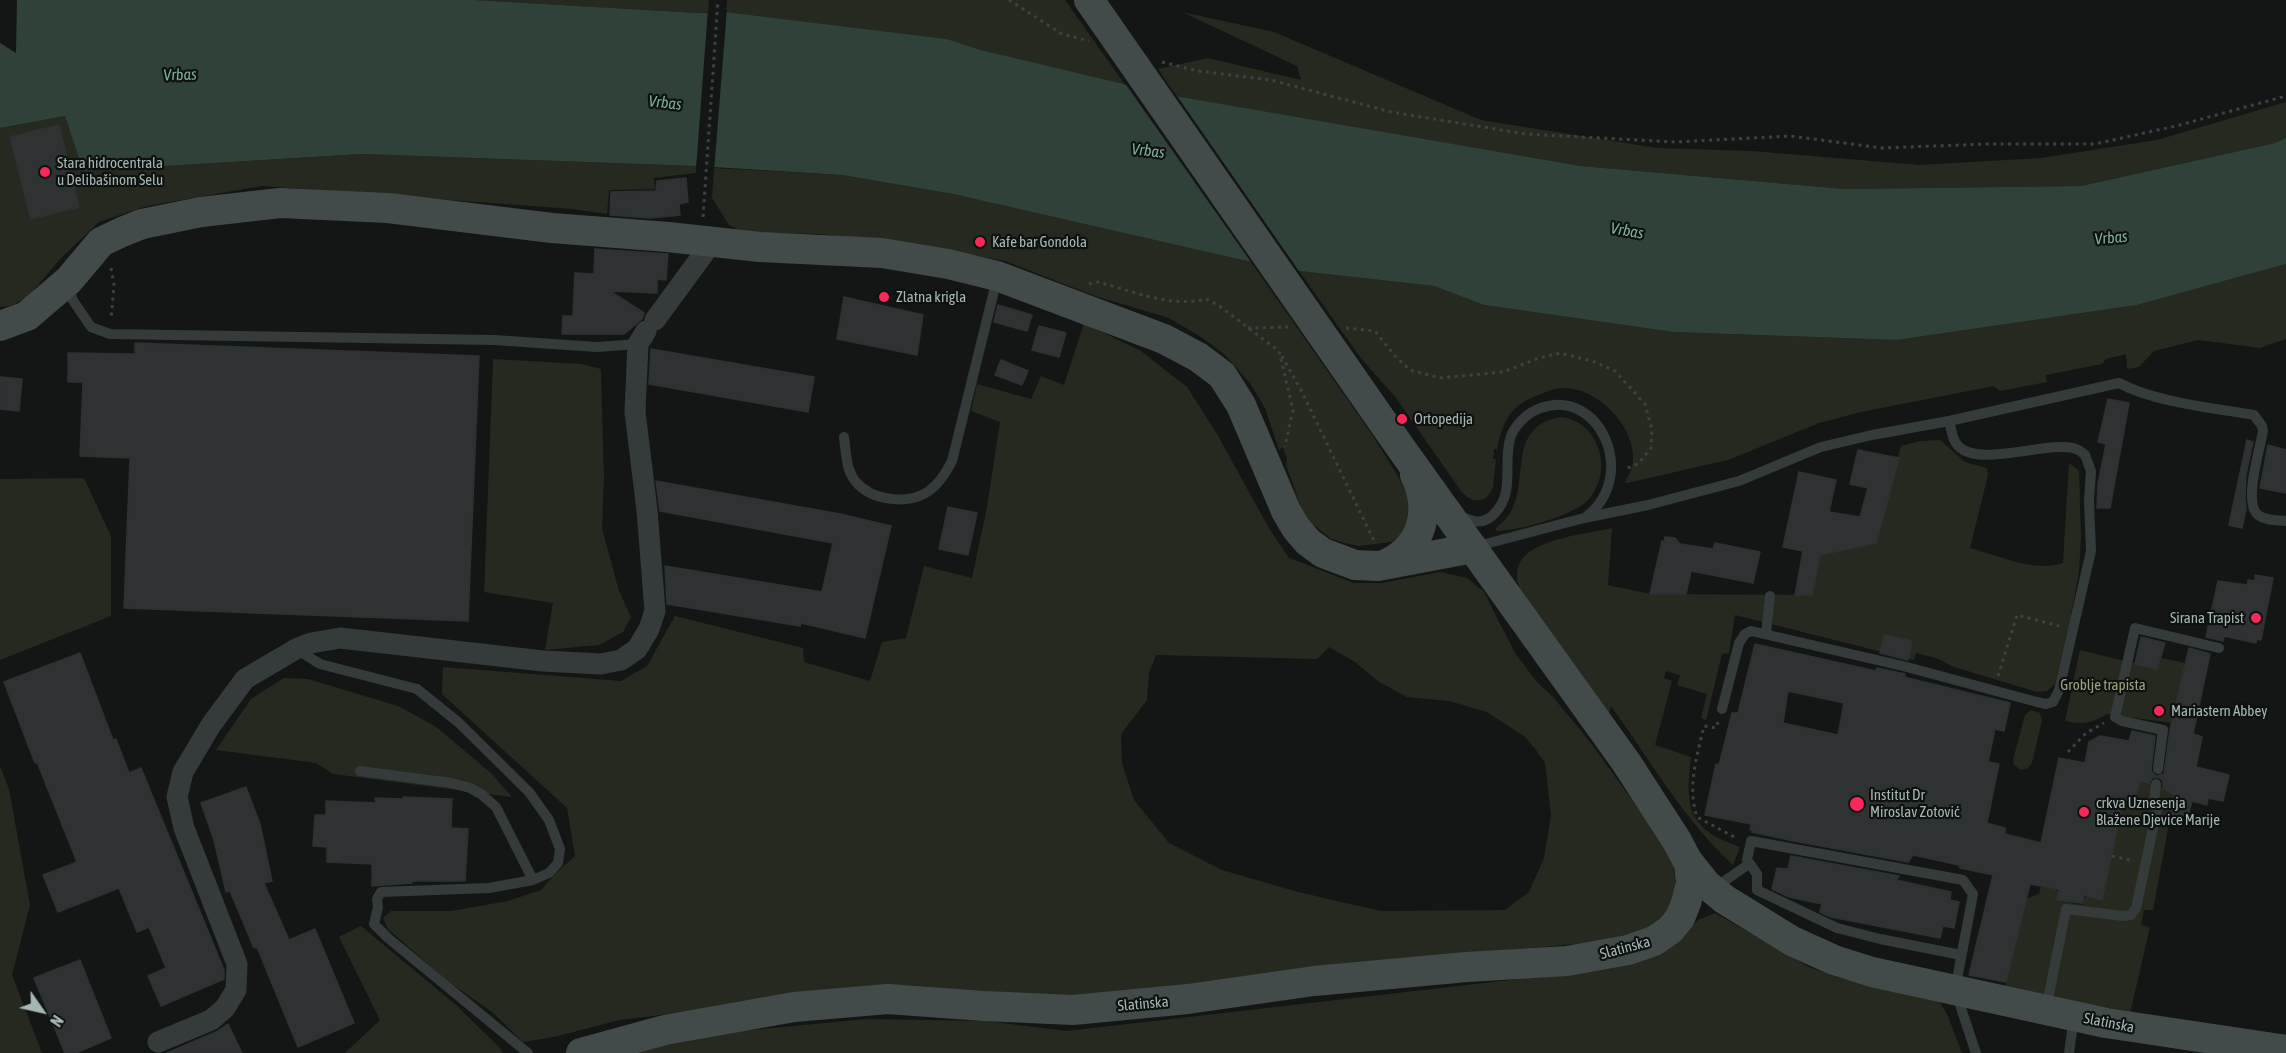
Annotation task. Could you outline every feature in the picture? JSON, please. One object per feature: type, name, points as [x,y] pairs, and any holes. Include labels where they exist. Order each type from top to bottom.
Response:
[{"type":"street","points":[[1089,0],[1433,493],[1626,762],[1677,841],[1694,883]]},
{"type":"street","points":[[0,326],[27,316],[69,280],[101,242],[142,224],[201,212],[280,203],[388,208],[552,228],[760,247],[882,254],[948,264],[998,276],[1164,339],[1198,357],[1222,375],[1241,405],[1286,511],[1296,528],[1308,542],[1340,561],[1355,565],[1380,557],[1473,548]]},
{"type":"street","points":[[158,1042],[210,1020],[225,1008],[236,990],[237,964],[184,828],[177,796],[183,772],[211,725],[245,679],[296,649],[311,643],[340,638],[543,661],[601,664],[621,660],[637,649],[649,629],[655,611],[647,510],[634,412],[646,332],[713,241]]},
{"type":"street","points":[[1380,557],[1398,558],[1409,549],[1424,523],[1424,507],[1420,488],[1403,450]]},
{"type":"street","name":"Slatinska","points":[[581,1053],[665,1030],[794,1006],[888,999],[1073,1010],[1188,999],[1326,980],[1467,966],[1566,961],[1628,950],[1654,941],[1670,930],[1680,918],[1694,883],[1792,941],[1833,960],[1872,972],[2060,1013],[2176,1035],[2286,1050]]},
{"type":"lane","points":[[844,438],[849,471],[856,482],[872,496],[898,500],[927,492],[942,480],[952,461],[998,276]]},
{"type":"lane","points":[[69,280],[72,299],[91,327],[110,334],[494,340],[597,347],[646,332]]},
{"type":"lane","points":[[1473,548],[1584,518],[1648,505],[1739,481],[1821,447],[2119,383],[2130,389],[2182,402],[2254,415],[2263,431],[2251,492],[2253,508],[2263,517],[2286,521]]},
{"type":"lane","points":[[1433,493],[1447,508],[1466,519],[1477,523],[1484,522],[1491,517],[1505,498],[1508,486],[1508,453],[1511,437],[1520,423],[1530,413],[1542,408],[1564,406],[1573,408],[1591,419],[1606,438],[1611,456],[1612,472],[1606,492],[1595,510],[1584,518]]},
{"type":"lane","points":[[1722,709],[1739,643],[1745,634],[1751,631],[1904,666],[2037,702],[2046,704],[2053,702],[2059,690],[2091,551],[2089,501],[2091,471],[2085,454],[2075,448],[2061,447],[1987,456],[1965,451],[1956,443],[1949,421]]},
{"type":"lane","points":[[1766,633],[1770,596]]},
{"type":"lane","points":[[2158,769],[2163,730],[2115,717],[2135,628],[2219,648]]},
{"type":"lane","points":[[296,649],[320,664],[417,689],[466,729],[530,792],[549,820],[560,849],[558,863],[549,873],[533,880],[489,888],[381,892],[377,899],[378,907],[374,924],[528,1053]]},
{"type":"lane","points":[[360,771],[451,783],[470,788],[481,794],[495,807],[533,880]]},
{"type":"lane","points":[[2069,1053],[2060,1013],[2066,909],[2123,916],[2130,915],[2136,908],[2158,805],[2154,804],[2156,784]]},
{"type":"lane","points":[[1961,955],[1902,944],[1837,928],[1757,890],[1757,874],[1747,860],[1751,841],[1963,880],[1973,894],[1955,990],[1976,1053]]},
{"type":"lane","points":[[1694,883],[1723,882],[1749,864]]},
{"type":"path","points":[[703,198],[718,0]]},
{"type":"path","points":[[1009,0],[1062,34],[1097,44]]},
{"type":"path","points":[[1152,59],[1198,71],[1271,80],[1391,112],[1526,134],[1675,142],[1790,136],[1882,148],[1987,144],[2095,144],[2176,126],[2286,96]]},
{"type":"path","points":[[110,334],[114,285],[110,272],[112,262]]},
{"type":"path","points":[[1248,328],[1288,327]]},
{"type":"path","points":[[1335,328],[1375,331],[1395,356],[1410,370],[1440,378],[1503,372],[1560,352],[1595,362],[1615,371],[1645,404],[1652,430],[1651,448],[1638,464],[1625,469]]},
{"type":"path","points":[[1279,351],[1302,392],[1380,557]]},
{"type":"path","points":[[1994,691],[2017,615],[2073,630]]},
{"type":"path","points":[[1722,709],[1716,728],[1704,726],[1695,763],[1691,800],[1696,817],[1751,844]]},
{"type":"path","points":[[2067,752],[2096,726],[2117,719]]},
{"type":"path","points":[[2112,856],[2118,857]]},
{"type":"green space","points":[[474,0],[709,0],[708,12],[699,13]]},
{"type":"green space","points":[[727,0],[1065,0],[1126,86],[981,50],[947,39],[726,12]]},
{"type":"green space","points":[[1182,12],[1274,32],[1481,120],[1657,148],[1752,151],[1919,165],[2041,158],[2157,140],[2286,102],[2286,138],[2275,143],[2081,186],[1845,189],[1581,166],[1177,97],[1158,69],[1208,58],[1301,80],[1297,66]]},
{"type":"green space","points":[[65,116],[83,171],[362,154],[696,166],[696,173],[654,178],[655,189],[609,190],[607,214],[572,209],[262,186],[147,206],[99,222],[61,258],[27,298],[10,306],[0,307],[0,128]]},
{"type":"green space","points":[[714,168],[842,175],[953,194],[1251,262],[1373,436],[1399,478],[1413,506],[1400,537],[1392,542],[1359,546],[1331,539],[1308,520],[1303,513],[1286,465],[1287,459],[1283,447],[1279,450],[1265,408],[1250,383],[1224,354],[1169,318],[1095,296],[1005,261],[920,246],[820,234],[739,230],[729,225],[712,198]]},
{"type":"green space","points":[[2286,264],[2286,339],[2260,348],[2198,340],[2154,351],[2139,367],[2127,369],[2126,354],[2106,359],[2102,364],[2046,375],[2047,382],[2000,391],[1994,386],[1861,412],[1819,423],[1728,460],[1627,483],[1625,482],[1632,467],[1633,451],[1628,435],[1619,420],[1593,396],[1578,390],[1562,388],[1552,390],[1527,400],[1509,416],[1497,449],[1494,449],[1493,459],[1496,459],[1493,488],[1486,498],[1478,500],[1469,498],[1461,491],[1396,398],[1360,357],[1299,271],[1434,286],[1484,305],[1673,332],[1897,340],[2137,305]]},
{"type":"green space","points":[[1084,323],[1141,351],[1187,387],[1217,434],[1270,530],[1289,558],[1354,583],[1382,583],[1440,572],[1467,578],[1484,592],[1515,653],[1537,682],[1552,696],[1587,738],[1670,852],[1673,861],[1674,893],[1668,912],[1662,920],[1646,931],[1617,940],[1324,967],[1192,986],[1100,995],[1039,996],[906,985],[620,1020],[554,1037],[523,1042],[492,1012],[445,979],[388,929],[383,918],[391,911],[452,911],[508,901],[541,890],[575,856],[567,808],[442,694],[443,667],[621,681],[647,666],[675,616],[803,648],[804,662],[870,681],[882,642],[906,638],[924,566],[972,578],[987,507],[1000,422],[971,411],[977,384],[1031,399],[1041,376],[1064,385]],"holes":[[[1329,647],[1355,662],[1379,682],[1407,697],[1449,701],[1487,712],[1525,737],[1545,763],[1551,815],[1544,858],[1529,892],[1505,910],[1381,911],[1298,892],[1222,870],[1169,843],[1134,800],[1122,763],[1121,734],[1147,700],[1149,673],[1156,655],[1317,659]]]},
{"type":"green space","points":[[493,359],[582,364],[601,369],[604,479],[602,529],[619,591],[631,617],[623,632],[599,645],[545,650],[553,603],[484,592]]},
{"type":"green space","points":[[1562,417],[1575,421],[1594,439],[1601,463],[1596,489],[1588,500],[1571,512],[1531,525],[1496,531],[1496,528],[1509,515],[1516,499],[1524,448],[1530,434],[1542,423]]},
{"type":"green space","points":[[1940,440],[1965,462],[1987,468],[1988,475],[1970,548],[2016,562],[2040,566],[2063,563],[2069,463],[2079,471],[2081,537],[2079,572],[2055,684],[2047,691],[2037,692],[1916,653],[1914,660],[1735,615],[1729,653],[1722,654],[1706,720],[1701,718],[1707,694],[1677,685],[1680,675],[1666,671],[1664,678],[1672,681],[1655,745],[1691,757],[1689,790],[1694,814],[1700,824],[1710,833],[1740,847],[1733,865],[1683,809],[1611,706],[1606,723],[1520,589],[1517,573],[1522,560],[1532,550],[1546,543],[1612,528],[1608,585],[1650,594],[1812,595],[1820,555],[1876,543],[1901,446],[1920,441]]},
{"type":"green space","points":[[84,478],[111,536],[111,616],[0,660],[0,479]]},
{"type":"green space","name":"Groblje trapista","points":[[2080,650],[2157,669],[2161,658],[2185,663],[2172,723],[2107,714],[2087,722],[2065,721]]},
{"type":"green space","points":[[284,678],[308,679],[398,706],[435,726],[491,773],[512,797],[333,774],[316,763],[216,750],[251,699]]},
{"type":"green space","points":[[2031,710],[2040,713],[2042,720],[2032,763],[2028,768],[2021,770],[2014,765],[2013,760],[2025,715]]},
{"type":"green space","points":[[0,766],[9,789],[30,905],[12,975],[42,1053],[0,1053]]},
{"type":"green space","points":[[2140,781],[2156,784],[2167,790],[2188,793],[2173,802],[2153,910],[2144,910],[2141,925],[2150,927],[2129,1018],[2005,988],[2026,899],[2039,894],[2041,886],[2056,889],[2057,900],[2081,905],[2087,896],[2102,900],[2124,797],[2135,799]]},
{"type":"green space","points":[[1715,913],[1809,967],[1837,977],[1939,1001],[1947,1014],[1962,1053],[625,1053],[741,1031],[866,1019],[986,1021],[1067,1031],[1510,980],[1638,961],[1698,920]]},
{"type":"green space","points":[[361,926],[456,1005],[502,1050],[502,1053],[345,1053],[380,1020],[339,937]]},
{"type":"water","name":"Vrbas","points":[[17,0],[474,0],[699,13],[726,12],[947,39],[981,50],[1169,95],[1581,166],[1845,189],[2081,186],[2275,143],[2286,138],[2286,264],[2137,305],[1897,340],[1673,332],[1484,305],[1434,286],[1299,271],[1251,262],[953,194],[842,175],[696,166],[362,154],[83,171],[65,116],[0,128],[0,43],[16,53]]},
{"type":"pier","points":[[708,9],[727,9],[714,171],[696,169]]},
{"type":"pier","points":[[1124,82],[1175,93],[1301,274],[1253,265]]},
{"type":"building","name":"Stara hidrocentrala u Delibašinom Selu","points":[[59,125],[79,207],[31,219],[10,137]]},
{"type":"building","points":[[686,178],[688,202],[679,204],[680,215],[651,218],[610,215],[611,192],[656,191],[657,181]]},
{"type":"building","points":[[595,249],[668,254],[666,280],[657,279],[657,293],[610,291],[644,313],[642,319],[624,334],[562,334],[563,316],[573,316],[575,273],[594,274]]},
{"type":"building","points":[[844,297],[923,315],[917,355],[837,339]]},
{"type":"building","points":[[998,305],[1032,315],[1027,331],[994,322]]},
{"type":"building","points":[[1039,326],[1066,333],[1059,357],[1032,350]]},
{"type":"building","points":[[135,343],[479,356],[468,621],[124,608],[130,458],[80,456],[83,382],[68,382],[68,353],[135,354]]},
{"type":"building","points":[[651,349],[814,377],[808,412],[649,384]]},
{"type":"building","points":[[1001,360],[1028,371],[1022,385],[995,375]]},
{"type":"building","points":[[0,377],[22,379],[19,411],[0,409]]},
{"type":"building","points":[[2108,399],[2129,403],[2110,508],[2097,508],[2098,484],[2106,444],[2098,442]]},
{"type":"building","points":[[2247,440],[2253,442],[2246,474],[2246,509],[2242,528],[2229,525]]},
{"type":"building","points":[[2268,445],[2286,450],[2286,493],[2260,488]]},
{"type":"building","points":[[1858,450],[1899,458],[1876,543],[1820,555],[1812,595],[1795,595],[1803,551],[1783,547],[1799,472],[1836,480],[1829,512],[1860,517],[1868,488],[1850,484]]},
{"type":"building","points":[[656,481],[840,514],[891,526],[865,638],[801,623],[800,626],[667,604],[665,566],[822,592],[833,543],[660,511]]},
{"type":"building","points":[[948,507],[977,513],[968,555],[939,549]]},
{"type":"building","points":[[1665,537],[1675,538],[1680,544],[1713,549],[1715,543],[1760,552],[1753,583],[1691,571],[1686,594],[1650,594],[1662,541],[1664,542]]},
{"type":"building","points":[[2255,575],[2273,578],[2261,640],[2257,639],[2256,643],[2224,636],[2223,641],[2206,637],[2218,581],[2247,585],[2248,580],[2255,581]]},
{"type":"building","points":[[1884,635],[1912,641],[1908,660],[1880,653]]},
{"type":"building","points":[[2141,637],[2165,643],[2157,669],[2135,664]]},
{"type":"building","points":[[1755,644],[1876,671],[1877,668],[1905,674],[1904,677],[2010,703],[2004,731],[1995,729],[1988,762],[1999,764],[1987,823],[2005,828],[2005,834],[2041,843],[2059,758],[2085,763],[2089,742],[2100,736],[2129,741],[2132,731],[2155,736],[2151,771],[2156,776],[2164,774],[2170,730],[2189,648],[2210,654],[2193,734],[2202,737],[2196,767],[2229,775],[2223,801],[2208,798],[2207,805],[2192,801],[2186,824],[2170,821],[2175,795],[2163,788],[2163,781],[2160,778],[2153,777],[2149,783],[2140,781],[2135,799],[2124,797],[2102,900],[2084,895],[2082,903],[2057,900],[2059,889],[2030,884],[2006,982],[1969,975],[1993,875],[1913,855],[1908,862],[1794,841],[1752,832],[1751,824],[1705,815],[1716,764],[1719,765],[1732,713],[1738,713]],"holes":[[[1788,691],[1844,703],[1838,735],[1783,723]]]},
{"type":"building","points":[[80,653],[113,740],[116,739],[129,773],[141,768],[224,970],[224,979],[161,1006],[148,976],[166,968],[149,927],[137,932],[119,888],[58,912],[43,875],[77,862],[4,682]]},
{"type":"building","points":[[246,787],[260,824],[272,881],[264,883],[289,940],[315,929],[354,1023],[298,1047],[257,947],[254,948],[230,891],[226,892],[214,840],[201,803]]},
{"type":"building","points":[[403,797],[452,799],[451,828],[468,829],[465,881],[412,881],[412,883],[372,886],[372,864],[327,862],[327,847],[313,846],[315,815],[326,815],[326,801],[376,803],[375,798],[403,799]]},
{"type":"building","points":[[1791,856],[1899,876],[1896,880],[1951,892],[1950,900],[1959,902],[1954,928],[1943,926],[1940,938],[1831,917],[1820,912],[1822,904],[1789,897],[1772,889],[1777,868],[1788,869]]},
{"type":"building","points":[[80,960],[111,1038],[76,1053],[65,1053],[34,978]]},
{"type":"building","points":[[228,1024],[242,1053],[167,1053],[216,1032]]},
{"type":"place","name":"Stara hidrocentrala u Delibašinom Selu","points":[[45,172]]},
{"type":"place","name":"Kafe bar Gondola","points":[[980,242]]},
{"type":"place","name":"Zlatna krigla","points":[[884,297]]},
{"type":"place","name":"Ortopedija","points":[[1402,419]]},
{"type":"place","name":"Sirana Trapist","points":[[2256,618]]},
{"type":"place","name":"Mariastern Abbey","points":[[2159,711]]},
{"type":"place","name":"Institut Dr Miroslav Zotović","points":[[1857,804]]},
{"type":"place","name":"crkva Uznesenja Blažene Djevice Marije","points":[[2084,812]]}]
